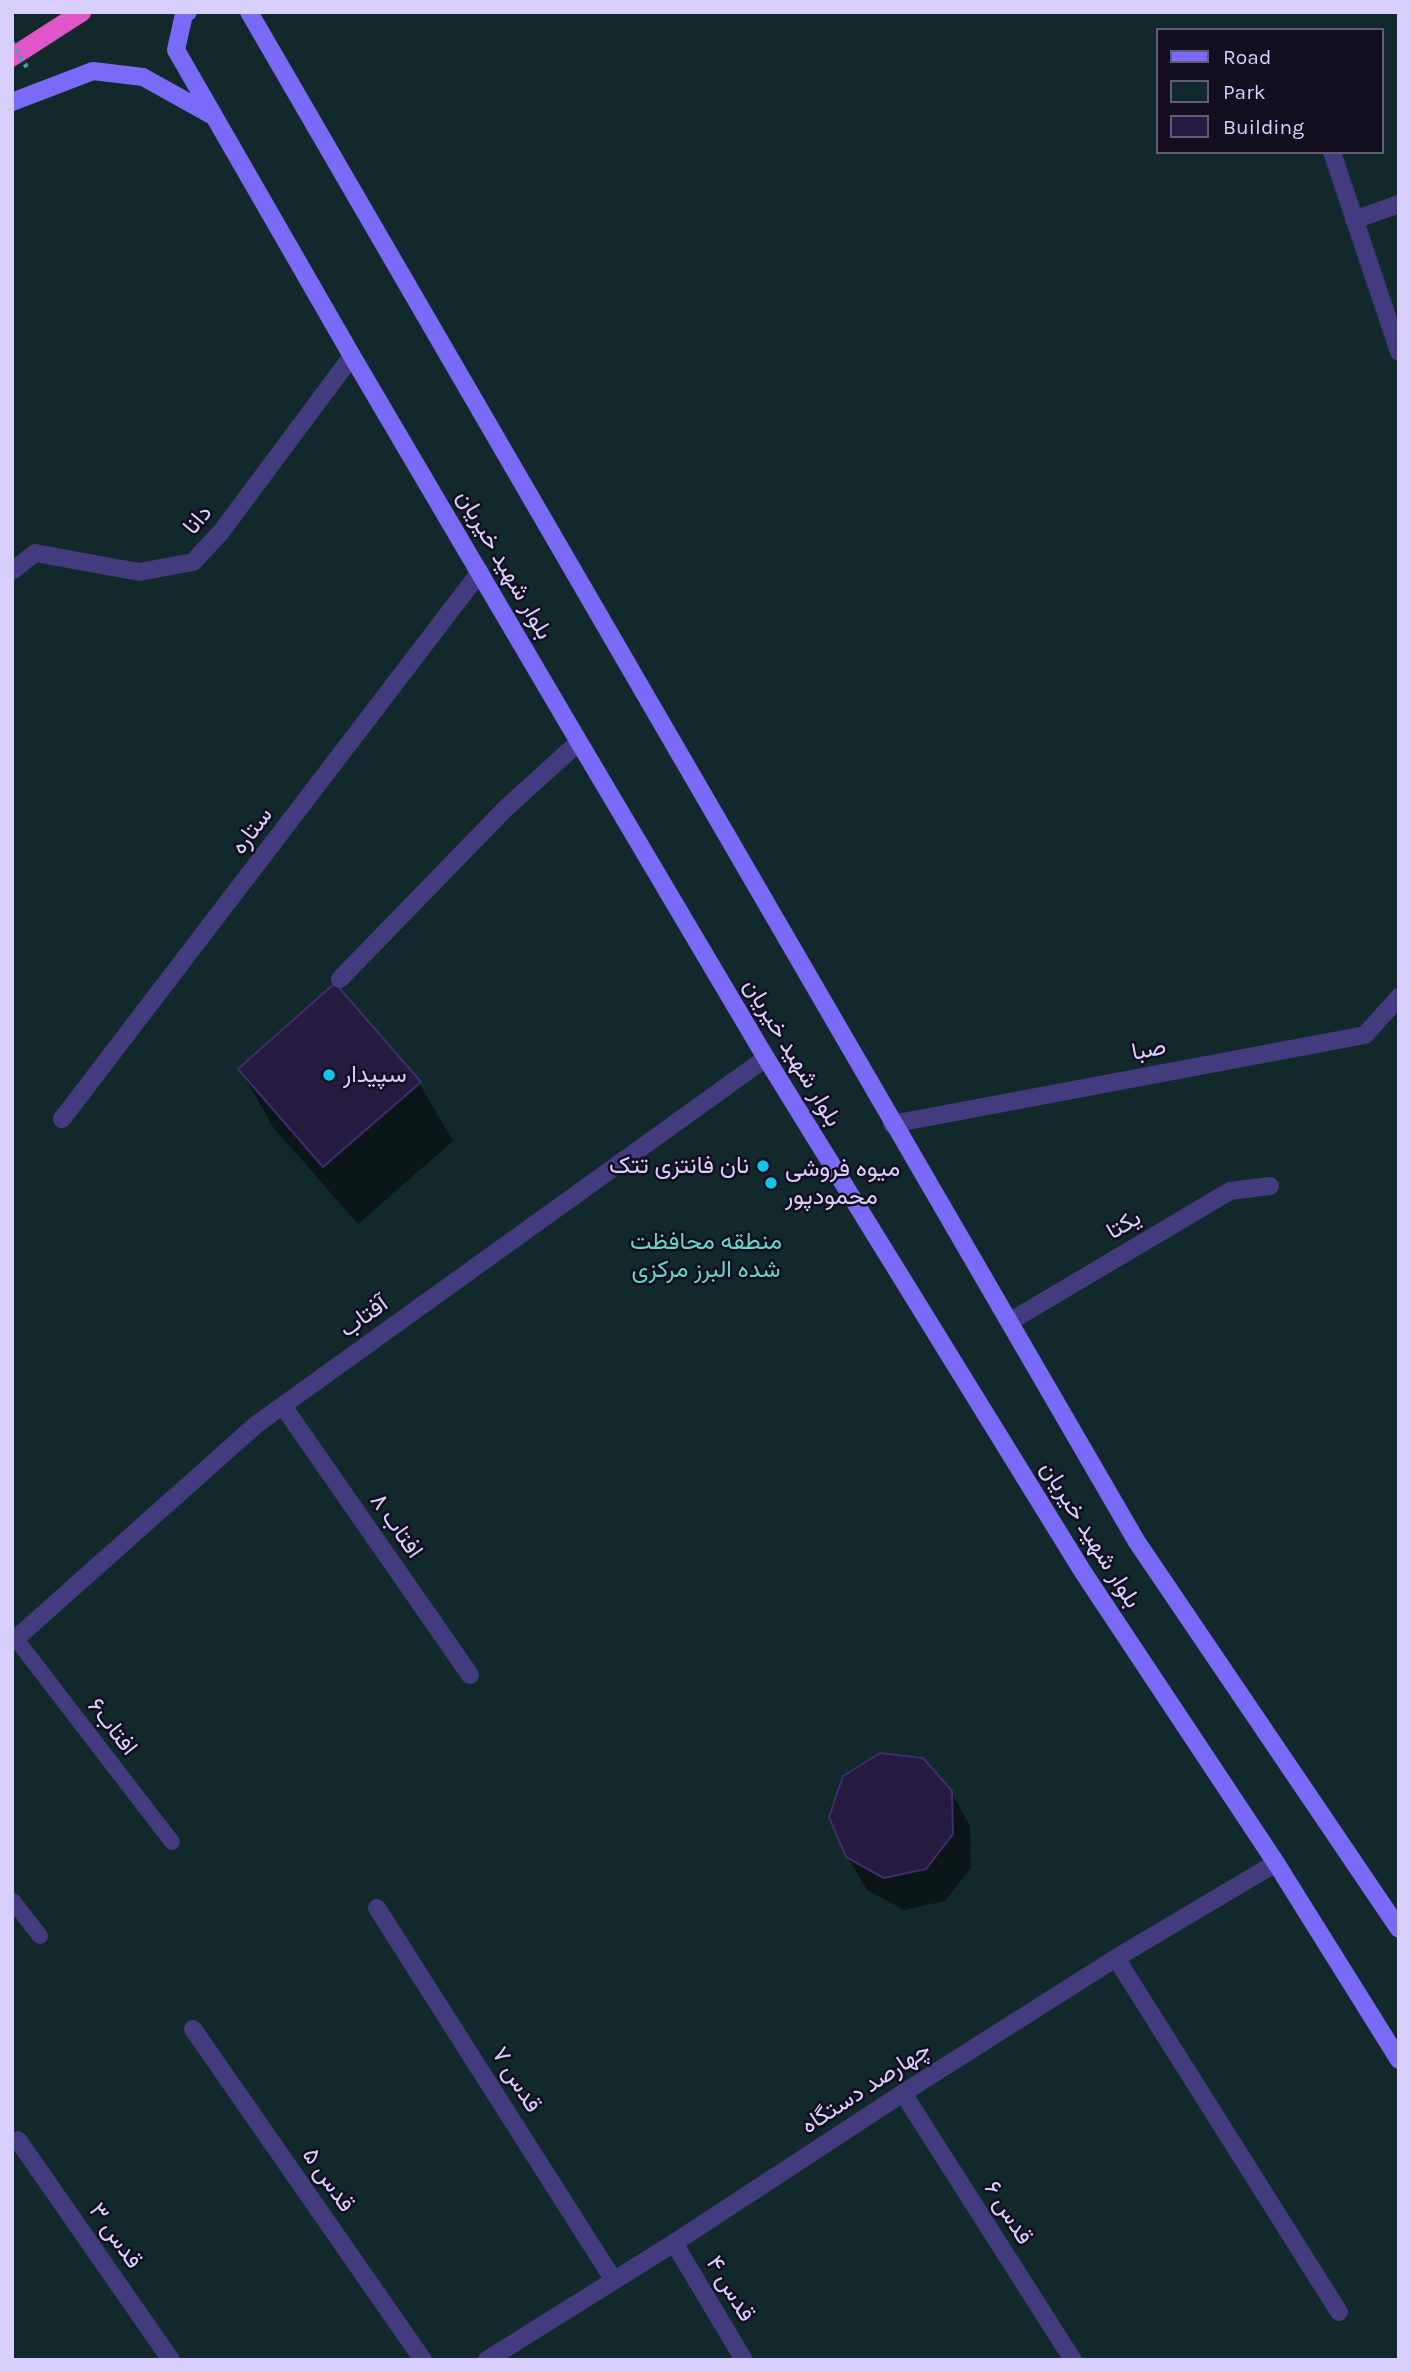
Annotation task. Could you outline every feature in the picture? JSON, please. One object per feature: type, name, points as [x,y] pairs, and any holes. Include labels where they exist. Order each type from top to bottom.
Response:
[{"type":"highway","points":[[12,57],[82,12]]},
{"type":"main road","name":"بلوار شهید خیریان","points":[[188,12],[184,14],[176,50],[579,742],[766,1058],[1076,1560],[1276,1863],[1399,2060]]},
{"type":"main road","name":"بلوار شهید خیریان","points":[[249,12],[1137,1542],[1399,1929]]},
{"type":"main road","points":[[12,102],[93,71],[143,77],[214,117]]},
{"type":"main road","points":[[1383,2036],[1399,2025]]},
{"type":"street","points":[[1333,154],[1399,352]]},
{"type":"street","points":[[1354,220],[1399,204]]},
{"type":"street","name":"دانا","points":[[12,571],[35,553],[139,572],[193,562],[221,532],[352,356]]},
{"type":"street","name":"ستاره","points":[[62,1119],[480,572]]},
{"type":"street","points":[[340,979],[506,808],[579,742]]},
{"type":"street","name":"صبا","points":[[892,1124],[1365,1035],[1399,997]]},
{"type":"street","name":"آفتاب","points":[[13,1639],[257,1424],[766,1058]]},
{"type":"street","name":"یکتا","points":[[1009,1322],[1230,1191],[1270,1186]]},
{"type":"street","name":"افتاب ۸","points":[[283,1406],[470,1675]]},
{"type":"street","name":"چهارصد دستگاه","points":[[487,2360],[674,2243],[902,2092],[1116,1958],[1276,1863]]},
{"type":"street","name":"قدس ۷","points":[[377,1908],[613,2279]]},
{"type":"street","points":[[1116,1958],[1339,2312]]},
{"type":"street","name":"قدس ۵","points":[[193,2029],[423,2360]]},
{"type":"street","name":"قدس ۶","points":[[902,2092],[1073,2360]]},
{"type":"street","name":"قدس ۳","points":[[18,2140],[172,2360]]},
{"type":"street","name":"قدس ۴","points":[[674,2243],[744,2360]]},
{"type":"lane","name":"افتاب۶","points":[[13,1639],[172,1842]]},
{"type":"lane","points":[[12,1900],[40,1936]]},
{"type":"path","points":[[12,43],[29,71]]},
{"type":"green space","name":"منطقه محافظت شده البرز مرکزی","points":[[12,12],[1399,12],[1399,2360],[12,2360]]},
{"type":"building","name":"سپیدار","points":[[335,983],[421,1082],[323,1167],[238,1069]]},
{"type":"building","points":[[880,1753],[923,1758],[952,1791],[953,1834],[926,1869],[884,1878],[846,1857],[829,1817],[843,1776]]},
{"type":"place","name":"سپیدار","points":[[329,1075]]},
{"type":"place","name":"نان فانتزی تتک","points":[[763,1166]]},
{"type":"place","name":"میوه فروشی محمودپور","points":[[771,1183]]}]
